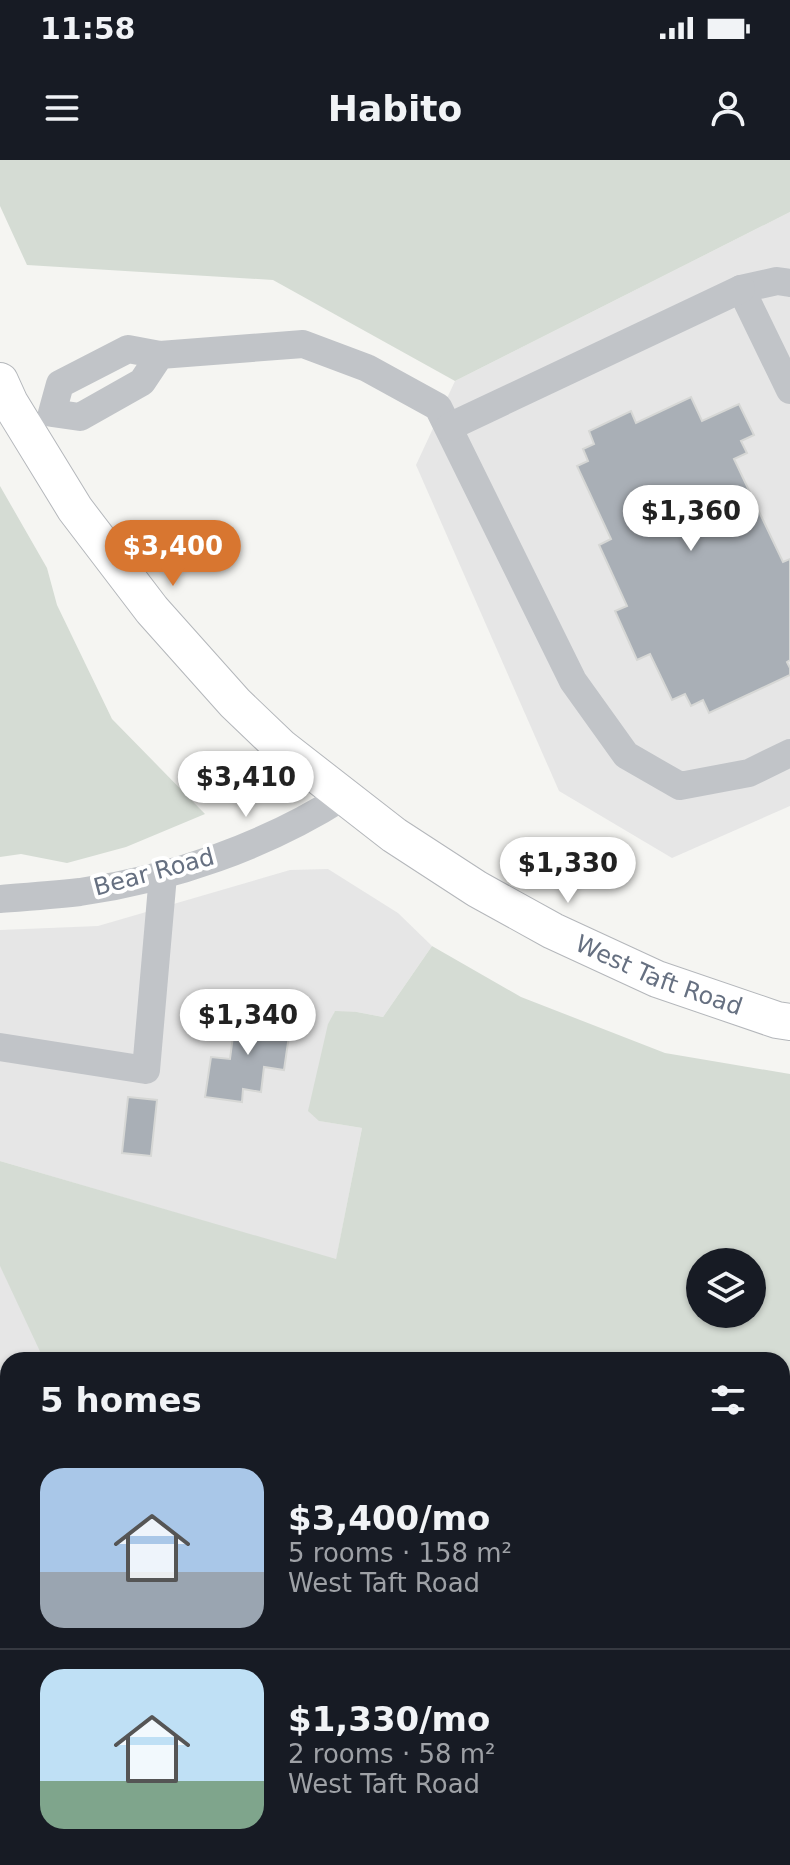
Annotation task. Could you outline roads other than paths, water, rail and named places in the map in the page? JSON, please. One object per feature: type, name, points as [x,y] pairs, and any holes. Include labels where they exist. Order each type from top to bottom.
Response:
[{"type":"main road","name":"West Taft Road","points":[[0,381],[10,403],[39,420],[75,509],[152,610],[235,703],[281,747],[394,835],[477,889],[553,931],[657,979],[790,1022]]},
{"type":"street","points":[[449,427],[741,289],[777,281],[790,283]]},
{"type":"street","points":[[741,289],[790,390]]},
{"type":"street","points":[[39,420],[60,384],[128,349],[160,355],[303,344],[367,368],[438,407],[573,681],[626,755],[680,786],[749,773],[790,753]]},
{"type":"street","points":[[39,420],[80,417],[142,382],[160,355]]},
{"type":"street","name":"Bear Road","points":[[0,899],[80,892],[163,875],[261,841],[344,796]]},
{"type":"street","points":[[0,1047],[146,1070],[163,875]]}]
